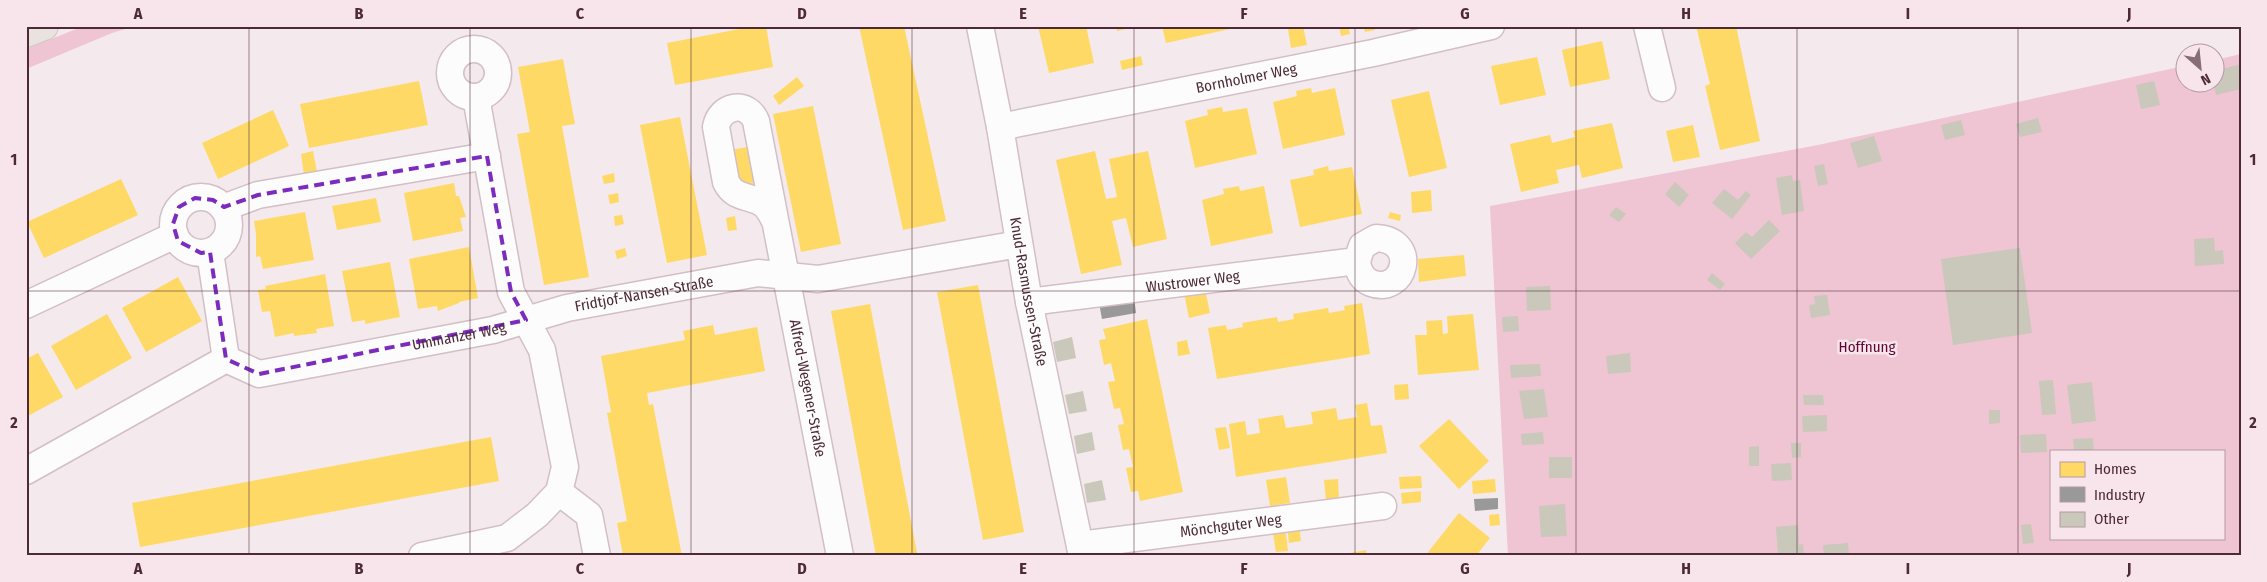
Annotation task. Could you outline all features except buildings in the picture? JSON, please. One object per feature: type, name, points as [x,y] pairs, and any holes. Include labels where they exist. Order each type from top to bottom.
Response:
[{"type":"main road","points":[[26,33],[44,26]]},
{"type":"street","name":"Knud-Rasmussen-Straße","points":[[980,26],[1000,127],[1029,302],[1081,551]]},
{"type":"street","name":"Bornholmer Weg","points":[[1000,127],[1373,53],[1491,26]]},
{"type":"street","points":[[1647,26],[1662,88]]},
{"type":"street","name":"Ummanzer Weg","points":[[226,359],[259,374],[493,330],[526,320],[511,292],[476,97]]},
{"type":"street","points":[[223,208],[258,195],[487,156]]},
{"type":"street","points":[[204,197],[213,200],[223,208],[229,222],[225,240],[210,252],[192,252],[184,248],[175,235],[173,224],[175,215],[186,201],[204,197]]},
{"type":"street","name":"Alfred-Wegener-Straße","points":[[775,221],[840,556]]},
{"type":"street","points":[[26,305],[175,235]]},
{"type":"street","name":"Fridtjof-Nansen-Straße","points":[[526,320],[567,308],[758,273],[818,279],[1018,244]]},
{"type":"street","points":[[26,471],[226,359],[210,252]]},
{"type":"street","name":"Wustrower Weg","points":[[1029,302],[1357,261]]},
{"type":"street","points":[[422,556],[485,550],[507,538],[537,515],[559,492],[564,467],[549,382],[542,350],[526,320]]},
{"type":"street","points":[[559,492],[589,515],[597,556]]},
{"type":"street","name":"Mönchguter Weg","points":[[1081,551],[1383,506]]},
{"type":"highlighted area","points":[[487,156],[511,292],[526,320],[259,374],[226,359],[210,252],[201,253],[178,241],[173,224],[179,207],[195,198],[213,200],[224,207],[258,195]]},
{"type":"green space","points":[[84,26],[135,26],[112,33],[26,69],[26,49]]},
{"type":"green space","name":"Hoffnung","points":[[2241,54],[2241,556],[1508,556],[1490,206],[1818,145],[2174,68],[2174,92],[2224,92],[2224,58]]}]
